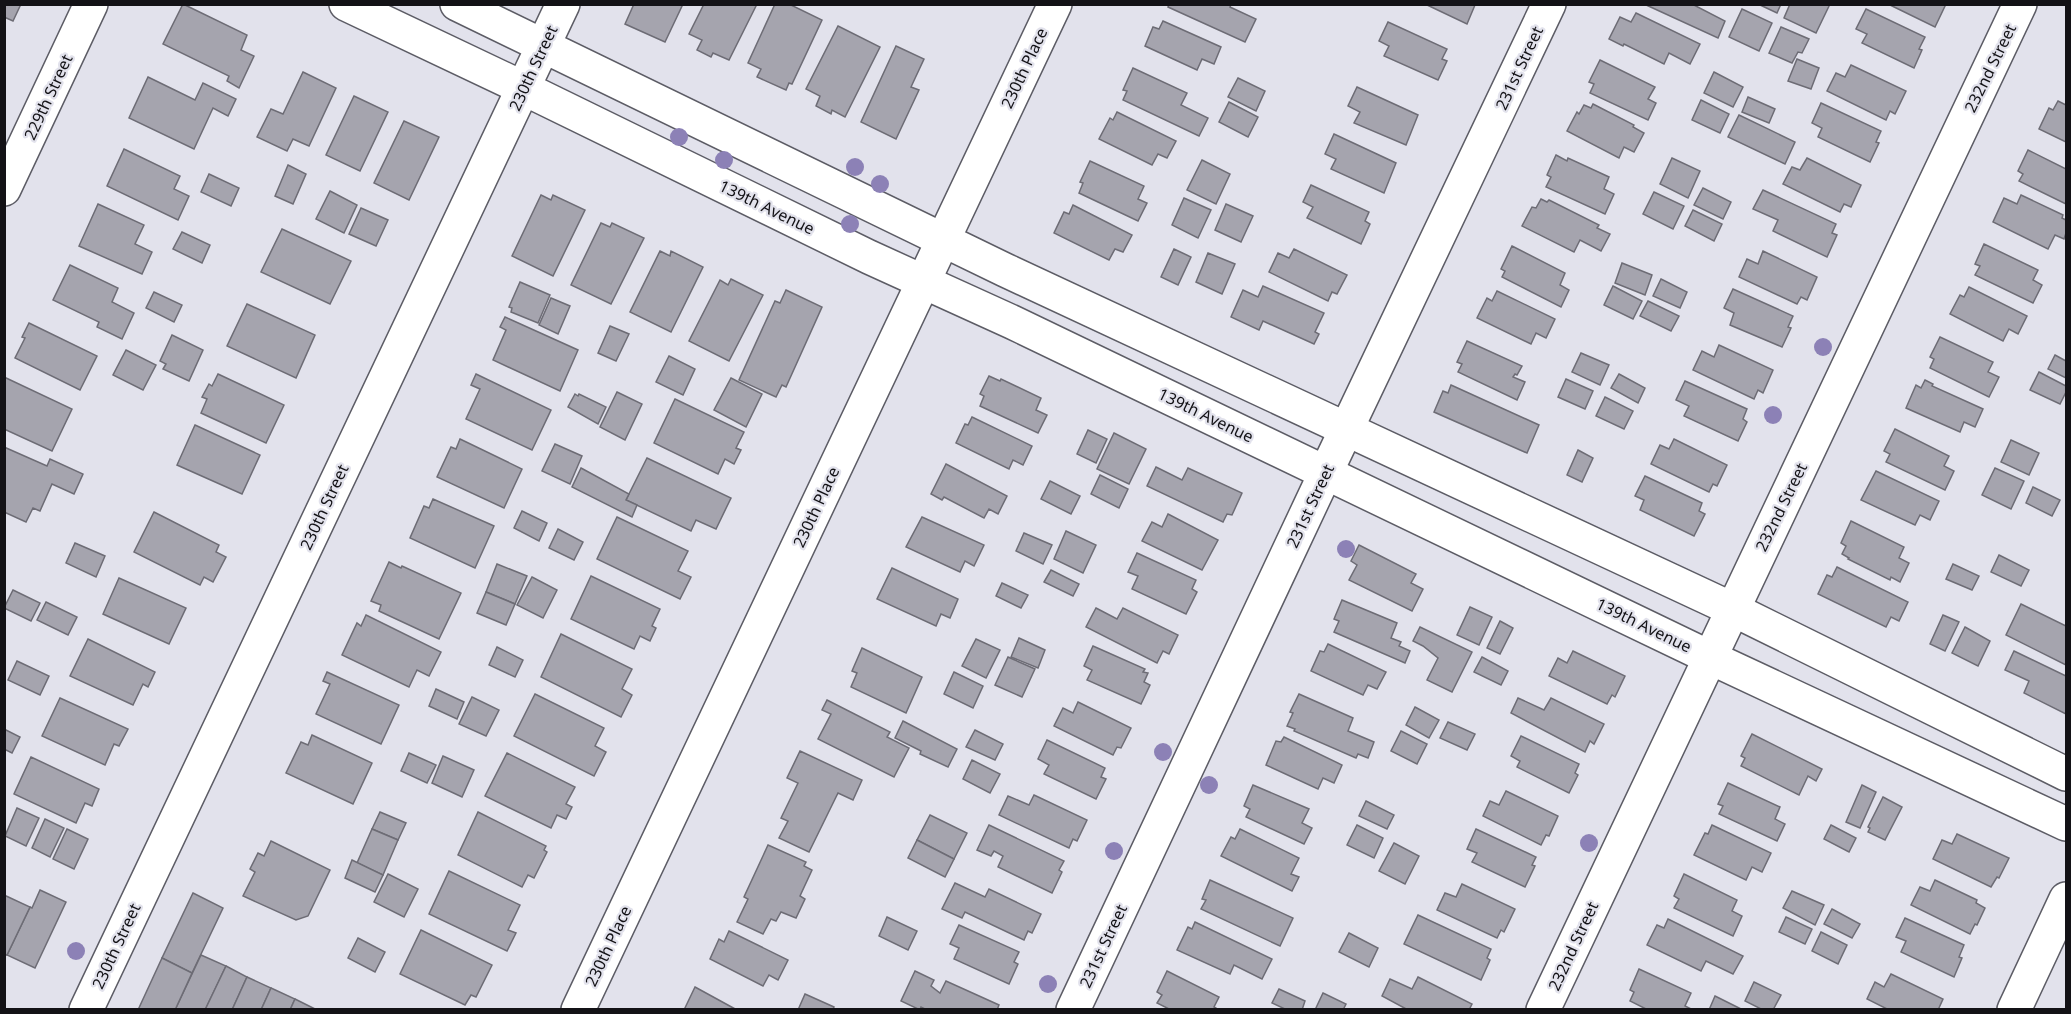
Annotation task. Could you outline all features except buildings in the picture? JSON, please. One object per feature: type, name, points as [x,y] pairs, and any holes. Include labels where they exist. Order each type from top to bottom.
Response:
[{"type":"street","name":"229th Street","points":[[4,189],[92,4]]},
{"type":"street","name":"139th Avenue","points":[[346,4],[1709,657],[2067,824]]},
{"type":"street","points":[[457,4],[943,240],[1732,609],[2067,774]]},
{"type":"street","name":"230th Street","points":[[86,1010],[563,4]]},
{"type":"street","name":"230th Place","points":[[578,1010],[1054,4]]},
{"type":"street","name":"231st Street","points":[[1073,1010],[1549,4]]},
{"type":"street","name":"232nd Street","points":[[1543,1010],[2020,4]]},
{"type":"street","points":[[2014,1010],[2067,899]]}]
